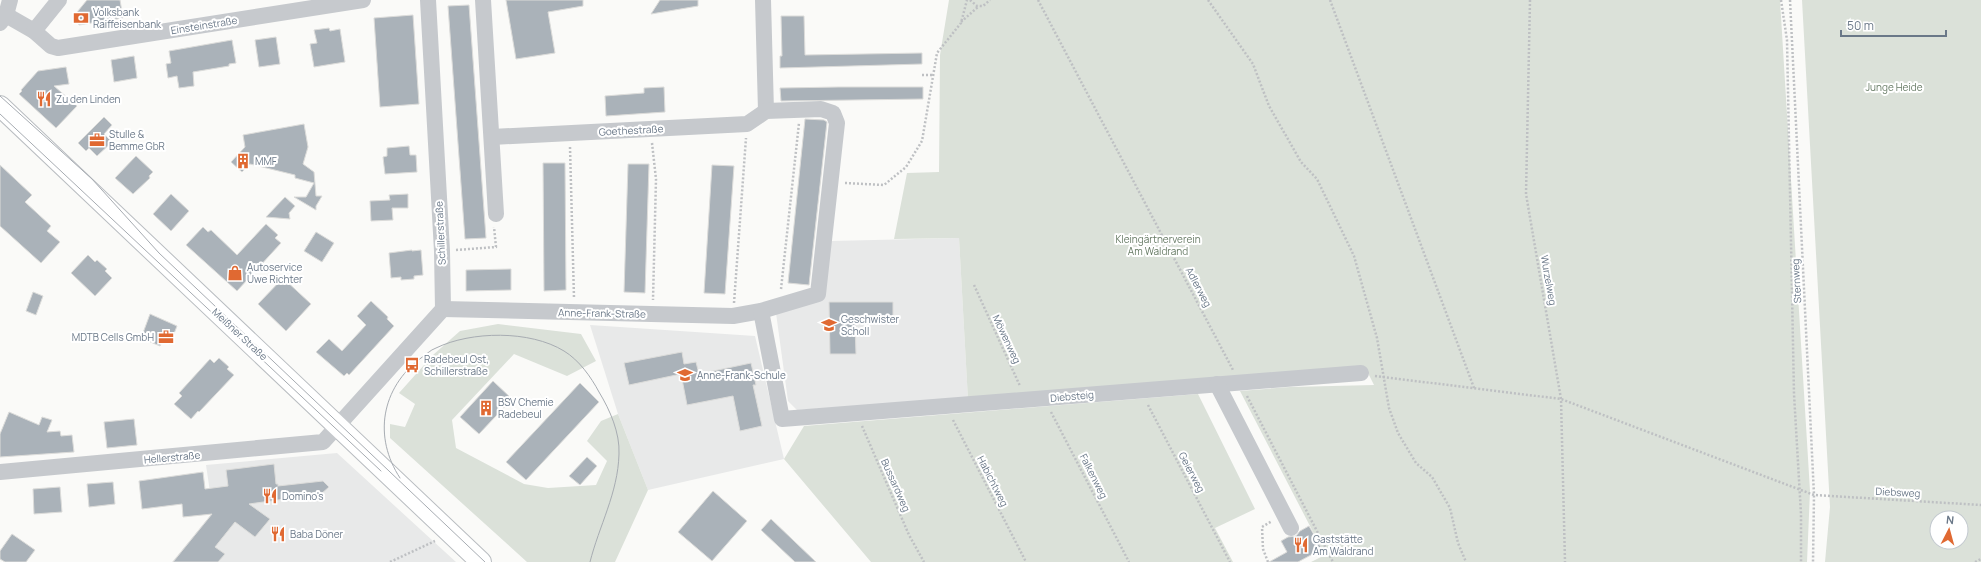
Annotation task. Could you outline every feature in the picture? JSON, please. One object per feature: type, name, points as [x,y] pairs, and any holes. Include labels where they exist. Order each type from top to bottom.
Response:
[{"type":"main road","name":"Meißner Straße","points":[[2,111],[481,562]]},
{"type":"street","points":[[34,30],[59,0]]},
{"type":"street","name":"Einsteinstraße","points":[[5,12],[34,30],[51,46],[58,48],[363,0]]},
{"type":"street","name":"Schillerstraße","points":[[428,0],[442,251],[443,309]]},
{"type":"street","points":[[483,0],[496,214]]},
{"type":"street","points":[[763,0],[766,111]]},
{"type":"street","name":"Anne-Frank-Straße","points":[[443,309],[733,316],[761,311],[818,294],[837,123],[832,113],[821,109],[800,110]]},
{"type":"street","points":[[747,124],[766,111],[800,110]]},
{"type":"street","name":"Goethestraße","points":[[492,137],[747,124]]},
{"type":"street","points":[[338,426],[443,309]]},
{"type":"street","name":"Diebsteig","points":[[761,311],[782,419],[1361,373]]},
{"type":"street","points":[[1217,384],[1287,521]]},
{"type":"street","name":"Hellerstraße","points":[[0,472],[323,442],[338,426]]},
{"type":"path","points":[[961,23],[967,0]]},
{"type":"path","points":[[970,0],[979,6]]},
{"type":"path","points":[[831,183],[884,185],[906,167],[922,141],[937,53],[961,23],[979,6],[988,3],[990,0]]},
{"type":"path","name":"Adlerweg","points":[[1038,0],[1333,562]]},
{"type":"path","points":[[1208,0],[1253,64],[1269,106],[1301,162],[1317,179],[1354,256],[1377,338],[1389,408],[1398,433],[1416,462],[1432,477],[1450,508],[1458,543],[1466,562]]},
{"type":"path","points":[[1330,0],[1474,388]]},
{"type":"path","name":"Wurzelweg","points":[[1530,0],[1526,194],[1561,399],[1565,562]]},
{"type":"path","points":[[1781,0],[1787,40],[1794,394],[1801,562]]},
{"type":"path","name":"Sternweg","points":[[1790,0],[1814,495],[1813,562]]},
{"type":"path","points":[[922,75],[933,75]]},
{"type":"path","points":[[779,306],[800,110]]},
{"type":"path","points":[[733,316],[747,124]]},
{"type":"path","points":[[650,129],[655,159],[656,179],[652,314]]},
{"type":"path","points":[[570,133],[574,312]]},
{"type":"path","points":[[442,251],[496,247],[494,218],[496,214]]},
{"type":"path","name":"Möwenweg","points":[[974,285],[1026,400]]},
{"type":"path","name":"Diebsweg","points":[[1361,373],[1385,378],[1561,399],[1814,495],[1981,505]]},
{"type":"path","name":"Geierweg","points":[[1140,390],[1230,562]]},
{"type":"path","name":"Falkenweg","points":[[1044,398],[1129,562]]},
{"type":"path","name":"Habichtweg","points":[[946,406],[1026,562]]},
{"type":"path","name":"Bussardweg","points":[[857,414],[909,535],[924,562]]},
{"type":"path","points":[[1268,562],[1263,549],[1262,526],[1287,521]]},
{"type":"path","points":[[390,562],[451,533]]},
{"type":"path","points":[[1975,562],[1981,559]]},
{"type":"shaded area","points":[[959,238],[968,400],[797,410],[788,401],[776,313],[821,300],[831,241]]},
{"type":"shaded area","name":"Anne-Frank-Schule","points":[[590,325],[755,336],[784,459],[648,490],[618,414]]},
{"type":"shaded area","points":[[337,453],[456,562],[172,562],[213,512],[206,465]]},
{"type":"green space","name":"Kleingärtnerverein Am Waldrand","points":[[949,0],[1780,0],[1810,491],[1807,562],[1311,562],[1325,555],[1240,391],[1290,387],[1374,385],[1366,369],[968,400],[959,238],[894,239],[907,173],[939,172],[940,55]]},
{"type":"green space","name":"Junge Heide","points":[[1802,0],[1981,0],[1981,562],[1825,562],[1830,507]]},
{"type":"green space","points":[[498,324],[581,334],[596,361],[567,376],[514,354],[452,420],[456,448],[524,484],[548,488],[596,485],[607,461],[587,441],[601,421],[618,414],[648,490],[615,562],[527,562],[390,438],[390,424],[405,427],[415,404],[399,393],[433,355],[460,331]]},
{"type":"green space","points":[[1198,394],[1255,509],[1215,528],[1233,562],[871,562],[784,459],[804,426]]},
{"type":"building","points":[[87,0],[120,0],[123,18],[79,25],[73,17]]},
{"type":"building","points":[[506,0],[583,0],[583,6],[548,12],[555,53],[516,59]]},
{"type":"building","points":[[660,0],[698,0],[698,6],[651,14]]},
{"type":"building","points":[[469,5],[486,238],[465,239],[448,6]]},
{"type":"building","points":[[413,15],[419,104],[380,107],[374,18]]},
{"type":"building","points":[[781,16],[804,16],[805,55],[922,53],[922,64],[780,68],[780,56],[782,56]]},
{"type":"building","points":[[329,28],[330,31],[340,29],[345,62],[314,67],[310,44],[317,43],[314,30]]},
{"type":"building","points":[[276,37],[280,64],[259,67],[255,40]]},
{"type":"building","points":[[232,40],[236,63],[229,64],[229,66],[193,72],[194,86],[179,88],[177,76],[168,78],[166,64],[171,63],[169,51]]},
{"type":"building","points":[[134,56],[137,78],[114,82],[111,60]]},
{"type":"building","points":[[66,67],[69,84],[54,86],[77,106],[56,128],[19,94],[38,71]]},
{"type":"building","points":[[664,87],[665,112],[606,116],[605,96],[644,93],[644,88]]},
{"type":"building","points":[[923,87],[923,99],[781,101],[780,88]]},
{"type":"building","points":[[104,117],[112,125],[104,134],[112,142],[97,156],[89,148],[86,151],[78,143]]},
{"type":"building","points":[[805,119],[824,120],[827,122],[809,285],[788,283]]},
{"type":"building","points":[[304,124],[308,147],[303,164],[314,172],[316,196],[322,196],[316,206],[316,210],[294,197],[306,197],[314,183],[295,178],[295,175],[250,164],[242,172],[231,162],[245,147],[243,135]]},
{"type":"building","points":[[409,146],[410,155],[416,155],[417,172],[385,174],[383,157],[387,156],[387,148]]},
{"type":"building","points":[[136,156],[153,172],[149,176],[150,178],[133,194],[115,178]]},
{"type":"building","points":[[543,163],[565,163],[566,290],[544,291]]},
{"type":"building","points":[[628,164],[649,164],[645,293],[624,292]]},
{"type":"building","points":[[0,165],[32,195],[25,202],[51,226],[47,231],[60,242],[41,263],[0,226]]},
{"type":"building","points":[[712,165],[734,166],[725,294],[704,293]]},
{"type":"building","points":[[171,194],[189,211],[171,231],[153,214]]},
{"type":"building","points":[[408,194],[408,208],[392,208],[393,220],[371,221],[370,201],[390,200],[389,195]]},
{"type":"building","points":[[285,197],[295,206],[289,213],[290,219],[266,217]]},
{"type":"building","points":[[266,224],[278,235],[275,238],[281,243],[237,291],[186,245],[203,227],[208,232],[211,230],[237,255]]},
{"type":"building","points":[[316,232],[334,243],[322,262],[304,251]]},
{"type":"building","points":[[421,250],[423,275],[414,276],[414,279],[401,280],[401,277],[391,278],[389,253]]},
{"type":"building","points":[[88,255],[95,262],[97,260],[107,269],[105,271],[112,278],[95,296],[71,273]]},
{"type":"building","points":[[511,269],[511,290],[466,291],[466,270]]},
{"type":"building","points":[[283,278],[311,304],[286,331],[258,304]]},
{"type":"building","points":[[33,292],[43,296],[36,315],[26,311]]},
{"type":"building","points":[[371,301],[388,317],[387,319],[394,326],[349,375],[347,373],[344,376],[316,352],[329,339],[342,351],[366,325],[357,316]]},
{"type":"building","points":[[829,302],[893,302],[893,321],[855,322],[856,354],[830,354]]},
{"type":"building","points":[[150,314],[177,326],[170,344],[163,340],[160,346],[148,341],[150,335],[143,333]]},
{"type":"building","points":[[682,352],[684,364],[696,362],[699,374],[751,363],[756,385],[753,385],[762,426],[740,431],[733,396],[687,405],[681,374],[629,385],[624,363]]},
{"type":"building","points":[[219,358],[229,367],[227,369],[234,375],[191,419],[174,404],[182,396],[179,393],[210,359],[214,363]]},
{"type":"building","name":"BSV Chemie Radebeul","points":[[493,381],[512,399],[479,434],[460,417]]},
{"type":"building","points":[[580,383],[599,402],[526,480],[506,462]]},
{"type":"building","points":[[9,412],[39,425],[42,417],[52,420],[47,432],[60,431],[61,436],[72,435],[74,452],[0,457],[0,434]]},
{"type":"building","points":[[134,419],[137,445],[107,448],[104,422]]},
{"type":"building","points":[[587,457],[597,466],[580,485],[569,476]]},
{"type":"building","points":[[274,464],[276,484],[278,484],[278,486],[323,481],[329,487],[321,494],[249,504],[270,519],[255,537],[235,522],[215,547],[225,554],[218,562],[173,562],[212,514],[183,517],[182,504],[142,509],[139,481],[203,472],[205,489],[228,486],[226,470]]},
{"type":"building","points":[[113,482],[115,504],[89,507],[87,484]]},
{"type":"building","points":[[60,487],[62,512],[34,514],[33,489]]},
{"type":"building","points":[[713,491],[747,521],[712,561],[678,532]]},
{"type":"building","points":[[771,519],[816,562],[795,562],[761,530]]},
{"type":"building","name":"Gaststätte Am Waldrand","points":[[1309,526],[1322,549],[1298,562],[1269,562],[1287,552],[1281,541],[1288,537],[1296,536],[1300,531]]},
{"type":"building","points":[[12,534],[35,550],[26,562],[5,562],[0,559],[0,551]]},
{"type":"tram line","points":[[0,96],[92,179],[159,253],[485,562]]},
{"type":"tram line","points":[[0,114],[381,471]]},
{"type":"tram line","points":[[400,478],[386,446],[384,430],[385,414],[390,398],[397,384],[408,370],[421,358],[430,351],[450,342],[483,336],[518,336],[535,339],[550,344],[564,351],[580,364],[596,386],[614,422],[618,438],[618,468],[612,496],[590,562]]},
{"type":"place","name":"Volksbank Raiffeisenbank","points":[[81,18]]},
{"type":"place","name":"Zu den Linden","points":[[44,99]]},
{"type":"place","name":"Stulle & Bemme GbR","points":[[97,140]]},
{"type":"place","name":"MMF","points":[[243,161]]},
{"type":"place","name":"Autoservice Uwe Richter","points":[[235,273]]},
{"type":"place","name":"Geschwister Scholl","points":[[829,325]]},
{"type":"place","name":"MDTB Cells GmbH","points":[[166,337]]},
{"type":"place","name":"Radebeul Ost, Schillerstraße","points":[[412,365]]},
{"type":"place","name":"Anne-Frank-Schule","points":[[685,375]]},
{"type":"place","name":"BSV Chemie Radebeul","points":[[486,408]]},
{"type":"place","name":"Domino's","points":[[270,496]]},
{"type":"place","name":"Baba Döner","points":[[278,534]]},
{"type":"place","name":"Gaststätte Am Waldrand","points":[[1301,545]]}]
